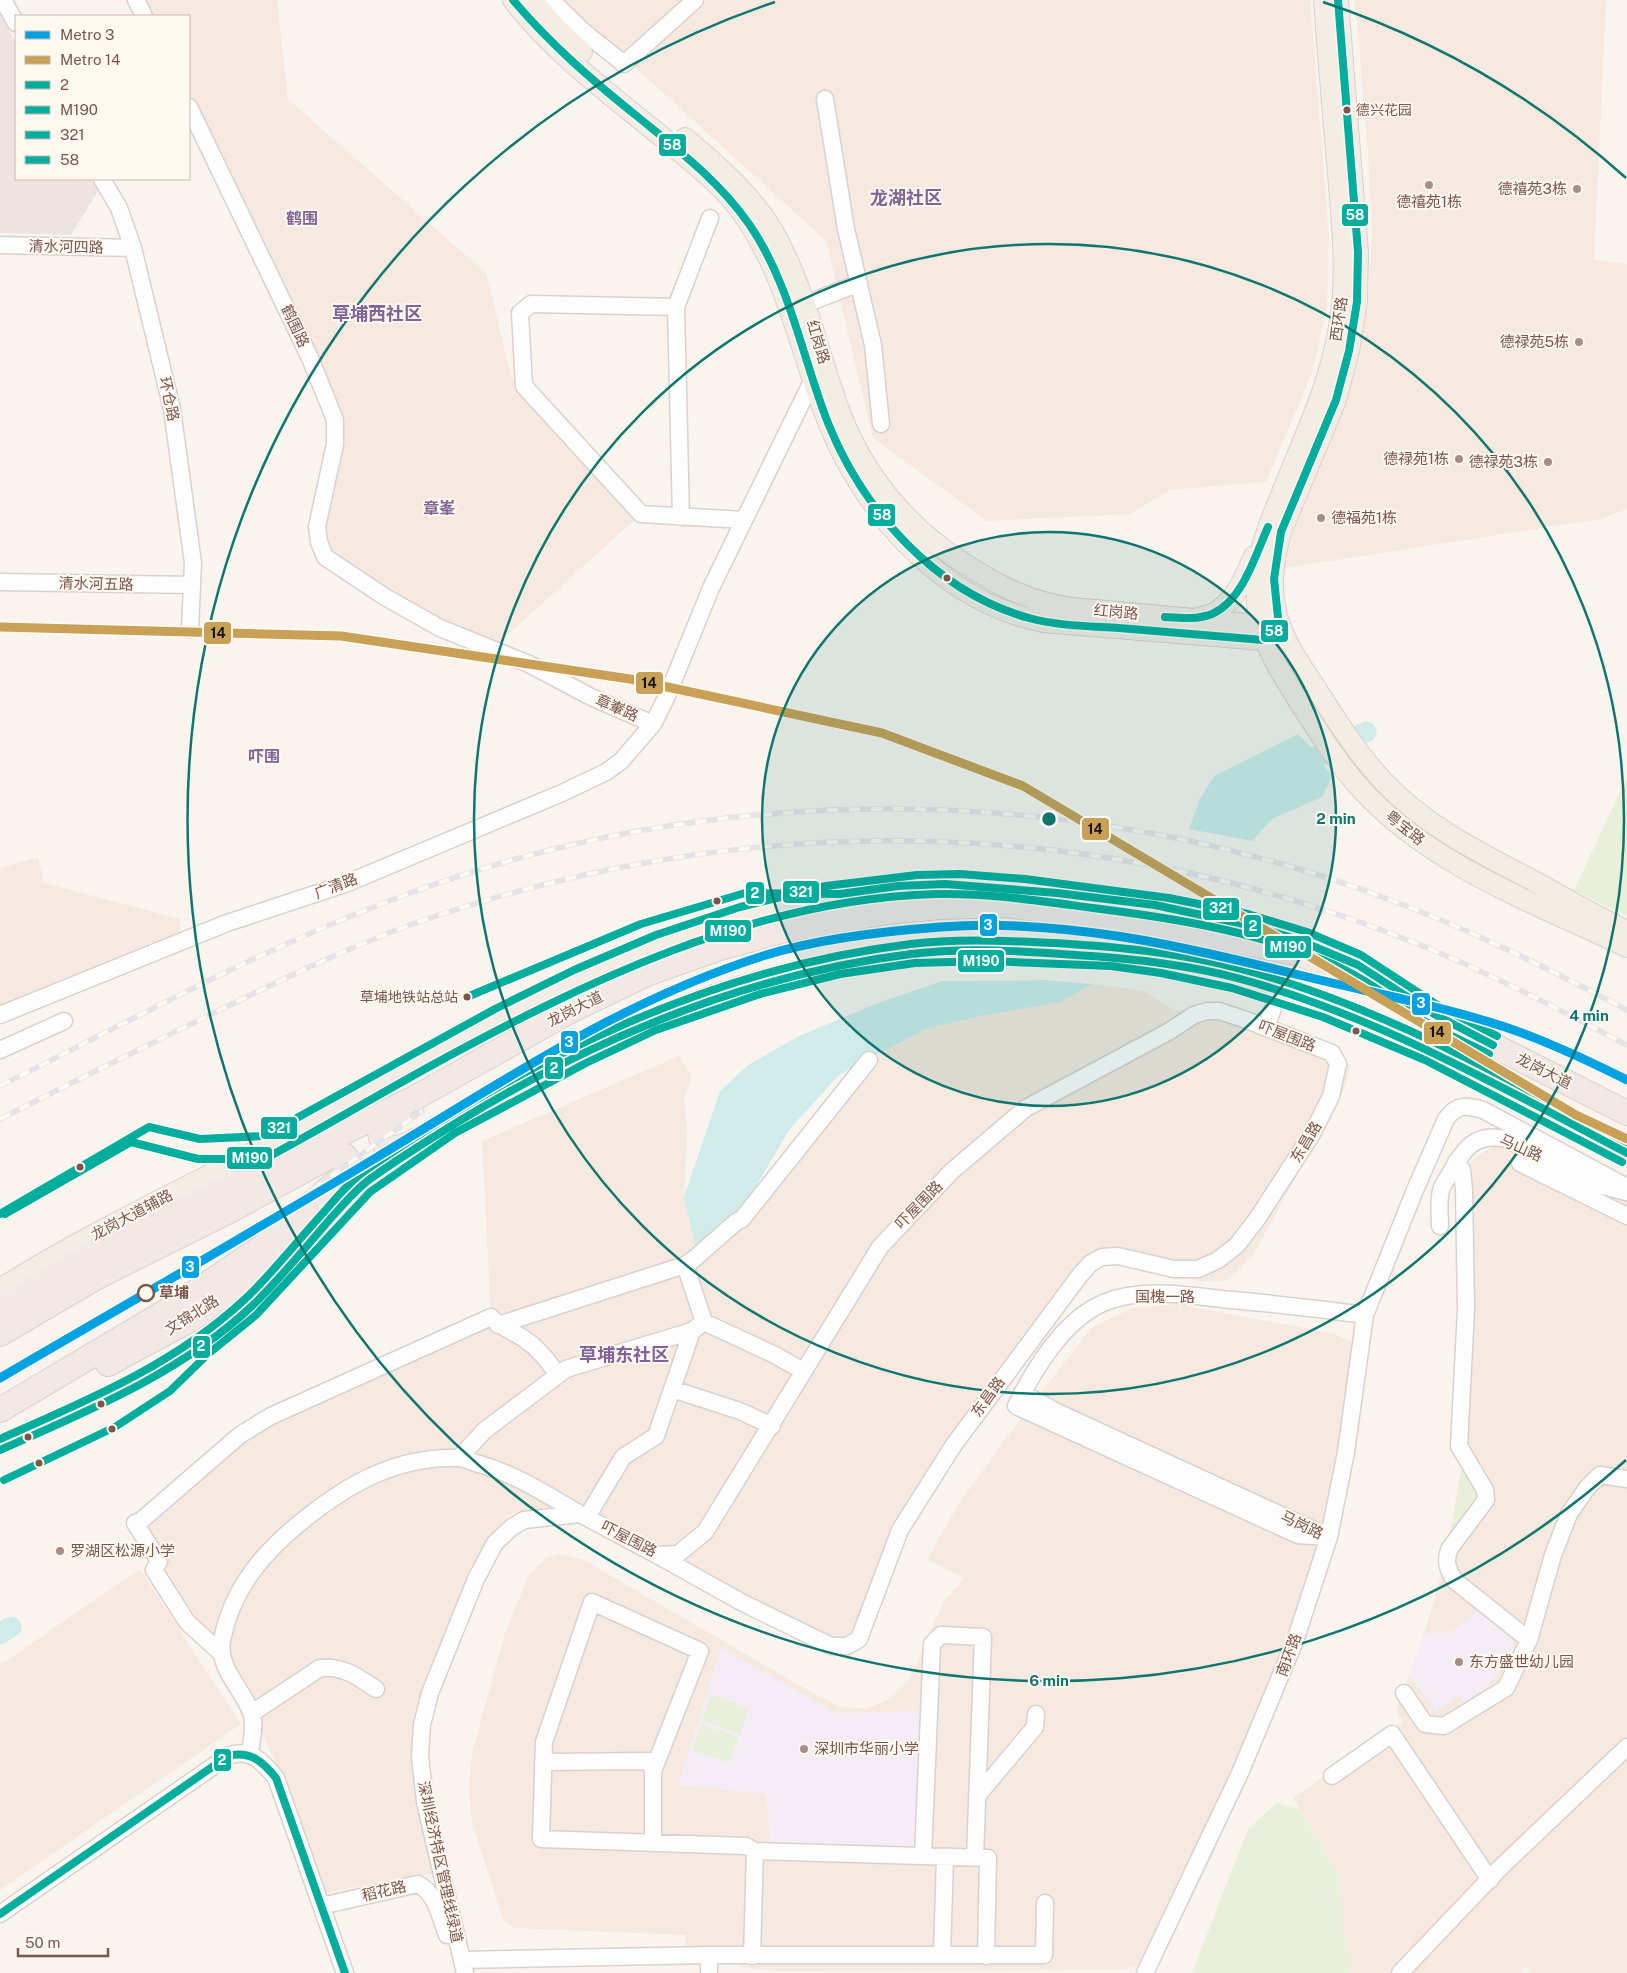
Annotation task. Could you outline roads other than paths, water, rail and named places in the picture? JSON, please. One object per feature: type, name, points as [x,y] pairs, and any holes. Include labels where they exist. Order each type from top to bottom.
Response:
[{"type":"highway","points":[[1006,905],[1057,893]]},
{"type":"highway","name":"龙岗大道","points":[[323,1143],[413,1099],[570,1011],[649,973],[720,948],[785,930],[886,912],[939,907],[1006,905],[1163,926],[1300,954],[1362,979],[1434,1014],[1627,1113]]},
{"type":"highway","points":[[413,1099],[381,1128],[380,1135],[384,1143],[390,1148],[402,1147],[450,1124],[582,1054],[652,1021],[726,993],[780,977],[838,964],[914,953],[988,951],[1112,956],[1163,963],[1235,978],[1326,1008],[1429,1051],[1627,1153]]},
{"type":"highway","points":[[363,1184],[450,1124]]},
{"type":"highway","points":[[0,1334],[323,1143]]},
{"type":"highway","points":[[0,1312],[50,1278],[109,1245],[323,1143]]},
{"type":"highway","points":[[93,1279],[234,1209],[323,1160],[339,1154],[349,1160],[350,1171],[343,1179],[227,1257],[136,1329]]},
{"type":"highway","name":"文锦北路","points":[[0,1410],[136,1329],[200,1289],[283,1233],[363,1184]]},
{"type":"highway","name":"文锦北路","points":[[0,1410],[81,1378],[195,1316],[311,1231],[363,1184]]},
{"type":"main road","name":"红岗路","points":[[513,0],[548,41],[702,171],[732,200],[751,226],[774,269],[837,444],[868,499],[916,552],[945,576],[975,596],[1012,613],[1053,624],[1261,632],[1279,627]]},
{"type":"main road","name":"红岗路","points":[[532,0],[571,43],[721,168],[750,198],[782,248],[806,304],[841,415],[857,450],[877,484],[892,502],[943,549],[991,580],[1033,600],[1073,608],[1190,619],[1261,632]]},
{"type":"main road","name":"西环路","points":[[1261,632],[1257,576],[1268,527],[1322,395],[1335,348],[1342,300],[1342,228],[1324,0]]},
{"type":"main road","name":"西环路","points":[[1279,627],[1273,580],[1277,548],[1281,532],[1336,400],[1349,351],[1357,302],[1358,252],[1338,0]]},
{"type":"main road","points":[[1190,619],[1212,614],[1228,604],[1244,578],[1268,527]]},
{"type":"main road","name":"粤宝路","points":[[1279,627],[1294,656],[1360,754],[1384,782],[1432,824],[1464,844],[1627,931]]},
{"type":"main road","name":"粤宝路","points":[[1261,632],[1282,676],[1361,789],[1420,842],[1484,878],[1627,947]]},
{"type":"main road","name":"龙岗大道","points":[[267,1146],[514,1009],[588,973],[686,933],[775,908],[840,894],[898,886],[945,884],[1057,893],[1155,905],[1254,926],[1296,939],[1358,965],[1434,1014]]},
{"type":"main road","name":"龙岗大道辅路","points":[[0,1289],[106,1228],[267,1146]]},
{"type":"street","points":[[3,0],[15,21]]},
{"type":"street","points":[[136,0],[144,15]]},
{"type":"street","points":[[551,0],[584,32],[624,64],[695,0]]},
{"type":"street","points":[[825,99],[846,228],[873,345],[880,424]]},
{"type":"street","name":"鹤围路","points":[[190,109],[306,349],[336,420],[335,444],[317,527],[319,542],[325,557]]},
{"type":"street","name":"环仓路","points":[[103,180],[119,208],[133,248],[172,409],[193,563],[190,629]]},
{"type":"street","points":[[681,517],[676,307],[710,218]]},
{"type":"street","name":"清水河四路","points":[[0,245],[133,248]]},
{"type":"street","points":[[806,304],[859,283]]},
{"type":"street","points":[[676,307],[531,304],[520,313],[524,386],[641,514],[744,520]]},
{"type":"street","name":"章輋路","points":[[325,557],[385,597],[440,628],[529,664],[591,697],[653,724],[667,696],[711,588],[813,378]]},
{"type":"street","name":"清水河五路","points":[[0,582],[192,586]]},
{"type":"street","name":"广清路","points":[[0,1014],[227,923],[345,884],[587,782],[621,760],[653,724]]},
{"type":"street","points":[[1266,1028],[1279,991]]},
{"type":"street","name":"吓屋围路","points":[[459,1458],[520,1478],[657,1555],[678,1554],[706,1532],[880,1247],[952,1171],[1026,1108],[1168,1032],[1194,1015],[1206,1011],[1219,1011],[1332,1053],[1338,1064],[1331,1096]]},
{"type":"street","points":[[0,1050],[64,1021]]},
{"type":"street","points":[[498,1325],[685,1265],[694,1259],[736,1222],[742,1219],[869,1060]]},
{"type":"street","name":"东昌路","points":[[657,1555],[743,1604],[831,1646],[847,1646],[859,1639],[900,1530],[952,1446],[1080,1275],[1091,1263],[1102,1257],[1118,1256],[1174,1270],[1198,1269],[1218,1260],[1237,1245],[1257,1219],[1312,1134],[1331,1096]]},
{"type":"street","name":"南环路","points":[[1145,1973],[1240,1773],[1295,1641],[1329,1537],[1346,1452],[1365,1315],[1415,1190],[1446,1119],[1453,1110],[1470,1106],[1482,1110],[1627,1187]]},
{"type":"street","name":"马山路","points":[[1440,1226],[1440,1191],[1456,1162],[1469,1145],[1481,1138],[1494,1136],[1507,1139],[1592,1183],[1627,1192]]},
{"type":"street","points":[[1456,1162],[1462,1170],[1464,1190],[1466,1309],[1460,1446],[1485,1490],[1486,1500],[1450,1548],[1446,1557],[1447,1568],[1454,1580],[1529,1640]]},
{"type":"street","points":[[1520,1163],[1627,1216]]},
{"type":"street","points":[[584,1515],[623,1457],[656,1436],[672,1389],[698,1326],[685,1265]]},
{"type":"street","name":"国槐一路","points":[[1019,1400],[1034,1371],[1055,1342],[1080,1319],[1103,1303],[1135,1295],[1184,1295],[1365,1315]]},
{"type":"street","points":[[221,1652],[187,1622],[154,1570],[159,1561],[135,1524],[240,1435],[271,1416],[491,1317],[498,1325],[523,1338],[542,1353],[558,1375]]},
{"type":"street","points":[[250,1754],[253,1727],[252,1713],[226,1666],[221,1652],[222,1640],[232,1605],[248,1576],[266,1553],[326,1502],[359,1481],[387,1468],[415,1461],[459,1458],[484,1430],[566,1369],[698,1326],[804,1370]]},
{"type":"street","points":[[672,1389],[740,1411],[772,1426]]},
{"type":"street","name":"马岗路","points":[[1019,1400],[1057,1412],[1329,1537]]},
{"type":"street","points":[[1404,1693],[1426,1724],[1444,1726],[1506,1688],[1529,1640],[1553,1554],[1568,1514],[1587,1488],[1600,1475],[1627,1479]]},
{"type":"street","name":"深圳经济特区管理线绿道","points":[[463,1967],[425,1802],[420,1756],[422,1725],[430,1693],[476,1579],[495,1543],[512,1526],[524,1520],[584,1515]]},
{"type":"street","points":[[653,1843],[653,1771],[700,1651],[592,1602],[544,1742],[541,1840],[746,1846],[755,1851],[988,1858],[986,1956]]},
{"type":"street","points":[[923,1856],[932,1644],[941,1635],[983,1637],[975,1858]]},
{"type":"street","points":[[252,1713],[320,1668],[332,1667],[348,1671],[376,1689]]},
{"type":"street","points":[[977,1796],[1036,1727],[1036,1714]]},
{"type":"street","points":[[1332,1776],[1392,1734],[1490,1880]]},
{"type":"street","points":[[1400,1973],[1490,1880],[1627,1747]]},
{"type":"street","points":[[0,1914],[228,1756],[234,1753],[250,1754],[262,1761],[276,1778],[345,1973]]},
{"type":"street","points":[[543,1762],[649,1761],[653,1771]]},
{"type":"street","points":[[752,1956],[755,1851]]},
{"type":"street","points":[[942,1955],[945,1856]]},
{"type":"street","name":"稻花路","points":[[321,1906],[418,1884],[427,1889],[434,1901],[452,1948],[463,1967]]},
{"type":"street","points":[[463,1967],[709,1955],[1044,1955],[1045,1903]]},
{"type":"street","points":[[709,1955],[709,1973]]},
{"type":"water","points":[[1298,734],[1315,751],[1332,777],[1322,797],[1272,819],[1252,841],[1189,829],[1200,799],[1214,776]]},
{"type":"water","points":[[1045,980],[1093,984],[1061,1002],[980,1016],[926,1029],[839,1075],[790,1129],[743,1208],[696,1248],[684,1197],[720,1091],[748,1065],[799,1036],[878,1003],[942,981]]},
{"type":"waterway","points":[[1293,769],[1366,732]]},
{"type":"waterway","points":[[0,1634],[11,1627]]},
{"type":"railway","points":[[0,1086],[255,958],[360,912],[413,892],[533,855],[655,828],[779,813],[904,809],[1029,816],[1153,834],[1274,862],[1393,901],[1453,925],[1570,980],[1627,1010]]},
{"type":"railway","points":[[0,1119],[305,969],[354,947],[430,918],[555,882],[680,857],[805,844],[930,841],[1056,851],[1180,871],[1303,903],[1425,947],[1502,981],[1627,1045]]},
{"type":"railway","points":[[277,1215],[422,1111]]},
{"type":"metro line","name":"14","points":[[0,627],[341,636],[630,679],[882,733],[1023,786],[1576,1115],[1627,1139]]},
{"type":"metro line","name":"3","points":[[0,1378],[374,1159],[517,1072],[612,1019],[661,995],[713,974],[766,955],[808,944],[875,933],[986,925],[1032,927],[1122,937],[1211,954],[1429,1005],[1480,1019],[1521,1032],[1627,1080]]},
{"type":"place","name":"德兴花园","points":[[1347,110]]},
{"type":"place","name":"德禧苑1栋","points":[[1429,185]]},
{"type":"place","name":"德禧苑3栋","points":[[1577,189]]},
{"type":"place","name":"德禄苑5栋","points":[[1579,342]]},
{"type":"place","name":"德禄苑1栋","points":[[1459,459]]},
{"type":"place","name":"德禄苑3栋","points":[[1548,462]]},
{"type":"place","name":"德福苑1栋","points":[[1321,518]]},
{"type":"place","name":"草埔地铁站总站","points":[[467,997]]},
{"type":"place","name":"草埔","points":[[146,1293]]},
{"type":"place","name":"罗湖区松源小学","points":[[60,1551]]},
{"type":"place","name":"东方盛世幼儿园","points":[[1459,1662]]},
{"type":"place","name":"深圳市华丽小学","points":[[804,1749]]},
{"type":"district","name":"龙湖社区","points":[[906,198]]},
{"type":"district","name":"鹤围","points":[[302,218]]},
{"type":"district","name":"草埔西社区","points":[[377,314]]},
{"type":"district","name":"章峯","points":[[439,508]]},
{"type":"district","name":"吓围","points":[[264,756]]},
{"type":"district","name":"草埔东社区","points":[[624,1355]]}]
